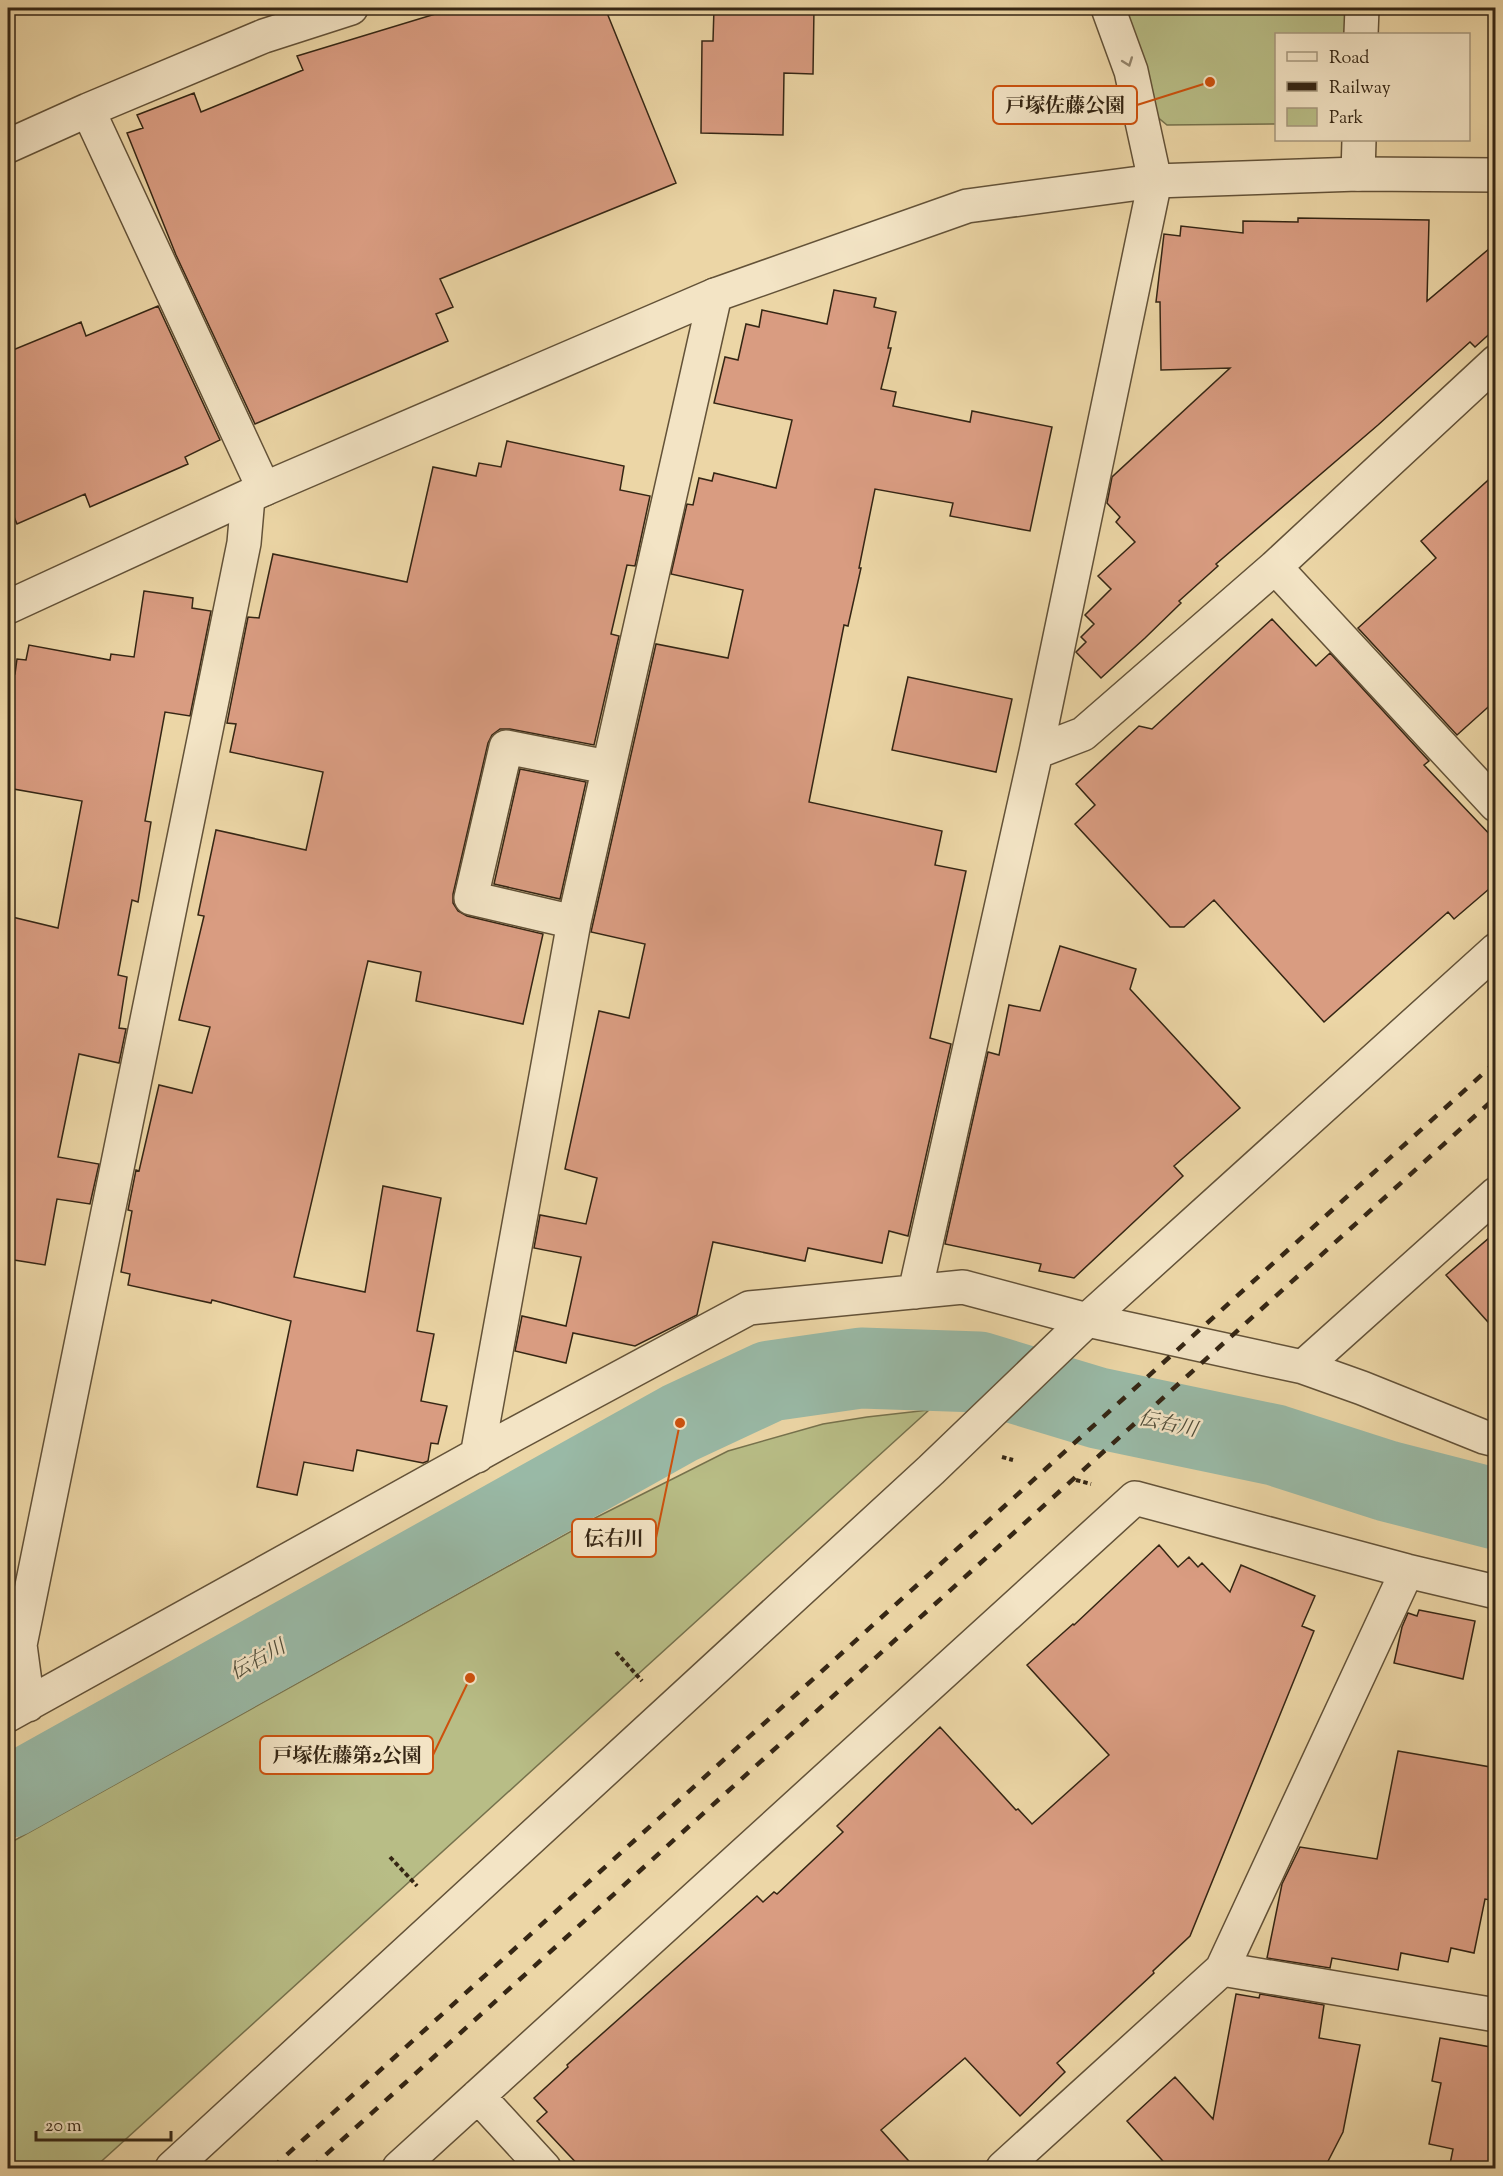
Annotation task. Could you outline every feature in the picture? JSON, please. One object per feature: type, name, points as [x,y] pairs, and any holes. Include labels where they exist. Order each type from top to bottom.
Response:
[{"type":"street","points":[[8,146],[264,36],[351,8]]},
{"type":"street","points":[[915,1292],[1036,752],[1155,181],[1131,71],[1108,8]]},
{"type":"street","points":[[1361,33],[1362,8]]},
{"type":"street","points":[[18,1710],[20,1646],[256,493],[88,110]]},
{"type":"street","points":[[1358,174],[1359,141]]},
{"type":"street","points":[[8,607],[256,493],[715,295],[967,206],[1155,181],[1358,174],[1496,175]]},
{"type":"street","points":[[477,1456],[574,922],[715,295]]},
{"type":"street","points":[[1036,752],[1083,734],[1275,567],[1496,362]]},
{"type":"street","points":[[1275,567],[1496,805]]},
{"type":"street","points":[[574,922],[471,898],[506,747],[608,767]]},
{"type":"street","points":[[172,2169],[981,1422],[1076,1331],[1496,950]]},
{"type":"street","points":[[1302,1367],[1496,1194]]},
{"type":"street","points":[[18,1710],[749,1308],[963,1287],[1076,1331],[1302,1367],[1496,1440]]},
{"type":"street","points":[[399,2169],[1135,1498],[1407,1571],[1496,1592]]},
{"type":"street","points":[[1003,2169],[1222,1968],[1407,1571]]},
{"type":"street","points":[[1222,1968],[1496,2015]]},
{"type":"street","points":[[478,2096],[544,2169]]},
{"type":"path","points":[[616,1652],[643,1682]]},
{"type":"path","points":[[390,1857],[417,1886]]},
{"type":"green space","points":[[1121,8],[1349,8],[1349,33],[1275,33],[1275,124],[1167,125],[1155,115]]},
{"type":"green space","points":[[929,1410],[94,2168],[8,2168],[8,1844],[595,1518],[728,1451],[823,1424]]},
{"type":"building","points":[[455,8],[605,8],[676,183],[440,279],[453,307],[436,314],[448,341],[255,424],[176,255],[127,133],[143,128],[137,115],[194,93],[201,112],[303,70],[297,56]]},
{"type":"building","points":[[714,8],[814,8],[813,74],[784,73],[783,135],[701,133],[702,41],[713,41]]},
{"type":"building","points":[[1298,218],[1429,220],[1427,301],[1496,243],[1496,328],[1475,347],[1470,342],[1378,425],[1216,564],[1218,566],[1179,601],[1181,603],[1101,678],[1076,652],[1086,642],[1081,637],[1094,624],[1085,615],[1111,589],[1098,576],[1135,542],[1116,522],[1120,517],[1107,503],[1112,477],[1230,368],[1161,370],[1160,302],[1156,302],[1164,234],[1180,236],[1181,226],[1243,233],[1243,221],[1298,222]]},
{"type":"building","points":[[834,290],[876,298],[874,307],[896,312],[888,348],[891,348],[881,389],[896,392],[893,406],[970,422],[972,411],[1052,427],[1030,531],[950,516],[953,503],[875,489],[859,568],[861,568],[848,626],[844,625],[809,802],[942,831],[935,865],[966,871],[930,1038],[951,1044],[908,1236],[889,1231],[882,1263],[808,1248],[805,1261],[713,1242],[697,1315],[635,1346],[573,1333],[566,1363],[515,1351],[522,1316],[566,1326],[581,1257],[534,1248],[540,1215],[586,1224],[597,1178],[565,1169],[599,1011],[629,1018],[645,944],[591,932],[656,644],[728,658],[743,590],[671,574],[687,504],[693,505],[699,478],[712,481],[714,473],[776,488],[792,420],[714,403],[725,357],[738,360],[746,324],[759,327],[762,310],[827,324]]},
{"type":"building","points":[[158,306],[220,440],[185,457],[188,464],[90,507],[85,494],[17,524],[8,502],[8,352],[81,322],[86,336]]},
{"type":"building","points":[[507,441],[624,466],[620,490],[650,496],[635,566],[627,565],[611,634],[619,636],[594,745],[510,729],[500,729],[492,735],[488,743],[453,894],[453,903],[458,911],[467,916],[543,934],[523,1024],[416,1001],[421,972],[368,961],[294,1277],[365,1292],[383,1186],[441,1198],[417,1331],[434,1334],[421,1401],[447,1406],[438,1444],[431,1443],[428,1461],[423,1463],[357,1450],[353,1471],[304,1462],[297,1495],[257,1487],[291,1321],[212,1300],[211,1303],[128,1285],[130,1274],[121,1272],[132,1211],[128,1210],[136,1170],[139,1171],[159,1085],[192,1093],[210,1027],[179,1020],[204,916],[198,915],[216,830],[306,850],[323,772],[230,752],[236,724],[227,723],[248,617],[259,618],[273,554],[407,582],[433,467],[476,476],[479,463],[501,467]]},
{"type":"building","points":[[1496,473],[1496,700],[1457,735],[1358,628],[1436,558],[1421,541]]},
{"type":"building","points":[[144,591],[193,598],[192,608],[211,611],[190,716],[165,712],[145,821],[151,822],[138,902],[132,900],[118,975],[127,977],[119,1028],[126,1029],[119,1063],[79,1054],[58,1157],[99,1164],[90,1204],[57,1199],[45,1265],[8,1259],[8,916],[58,928],[82,801],[8,788],[8,673],[15,674],[17,659],[26,660],[29,645],[110,660],[111,654],[134,657]]},
{"type":"building","points":[[1272,619],[1316,666],[1330,653],[1429,761],[1424,765],[1496,841],[1496,883],[1454,919],[1448,912],[1324,1022],[1214,900],[1184,927],[1170,927],[1075,824],[1095,805],[1076,784],[1139,726],[1152,729]]},
{"type":"building","points":[[908,677],[1012,699],[996,772],[892,750]]},
{"type":"building","points":[[520,769],[586,782],[560,899],[494,884]]},
{"type":"building","points":[[1060,946],[1136,969],[1130,989],[1240,1108],[1174,1166],[1183,1176],[1074,1278],[1039,1271],[1041,1264],[945,1244],[988,1052],[999,1055],[1009,1005],[1040,1011]]},
{"type":"building","points":[[1496,1232],[1496,1331],[1446,1275]]},
{"type":"building","points":[[1159,1545],[1178,1567],[1189,1557],[1198,1567],[1202,1563],[1230,1592],[1241,1565],[1315,1596],[1302,1626],[1314,1631],[1190,1936],[1153,1971],[1154,1973],[1057,2063],[1065,2072],[1020,2116],[965,2058],[881,2130],[916,2169],[582,2169],[537,2121],[547,2112],[534,2098],[568,2067],[567,2065],[757,1896],[763,1902],[774,1892],[777,1894],[843,1832],[837,1826],[940,1727],[1016,1810],[1018,1809],[1032,1824],[1109,1755],[1027,1665],[1074,1625]]},
{"type":"building","points":[[1419,1610],[1475,1621],[1463,1679],[1394,1663],[1402,1627],[1408,1613],[1417,1616]]},
{"type":"building","points":[[1398,1751],[1496,1768],[1496,1901],[1485,1899],[1474,1953],[1451,1948],[1448,1962],[1401,1953],[1398,1970],[1332,1958],[1330,1968],[1267,1958],[1282,1884],[1300,1847],[1377,1859]]},
{"type":"building","points":[[1236,1994],[1259,1998],[1260,1994],[1324,2005],[1319,2038],[1360,2045],[1343,2132],[1324,2169],[1170,2169],[1127,2121],[1175,2077],[1213,2119]]},
{"type":"building","points":[[1440,2038],[1496,2048],[1496,2169],[1449,2169],[1453,2149],[1429,2144],[1441,2083],[1432,2081]]},
{"type":"waterway","name":"伝右川","points":[[8,1798],[680,1423],[770,1381],[861,1368],[979,1372],[1098,1408],[1275,1445],[1387,1481],[1496,1509]]},
{"type":"waterway","points":[[30,1786],[41,1811]]},
{"type":"railway","points":[[272,2168],[1496,1062]]},
{"type":"railway","points":[[311,2168],[1496,1097]]},
{"type":"place","name":"戸塚佐藤公園","points":[[1210,82]]},
{"type":"place","name":"伝右川","points":[[680,1423]]},
{"type":"place","name":"戸塚佐藤第2公園","points":[[470,1678]]}]
